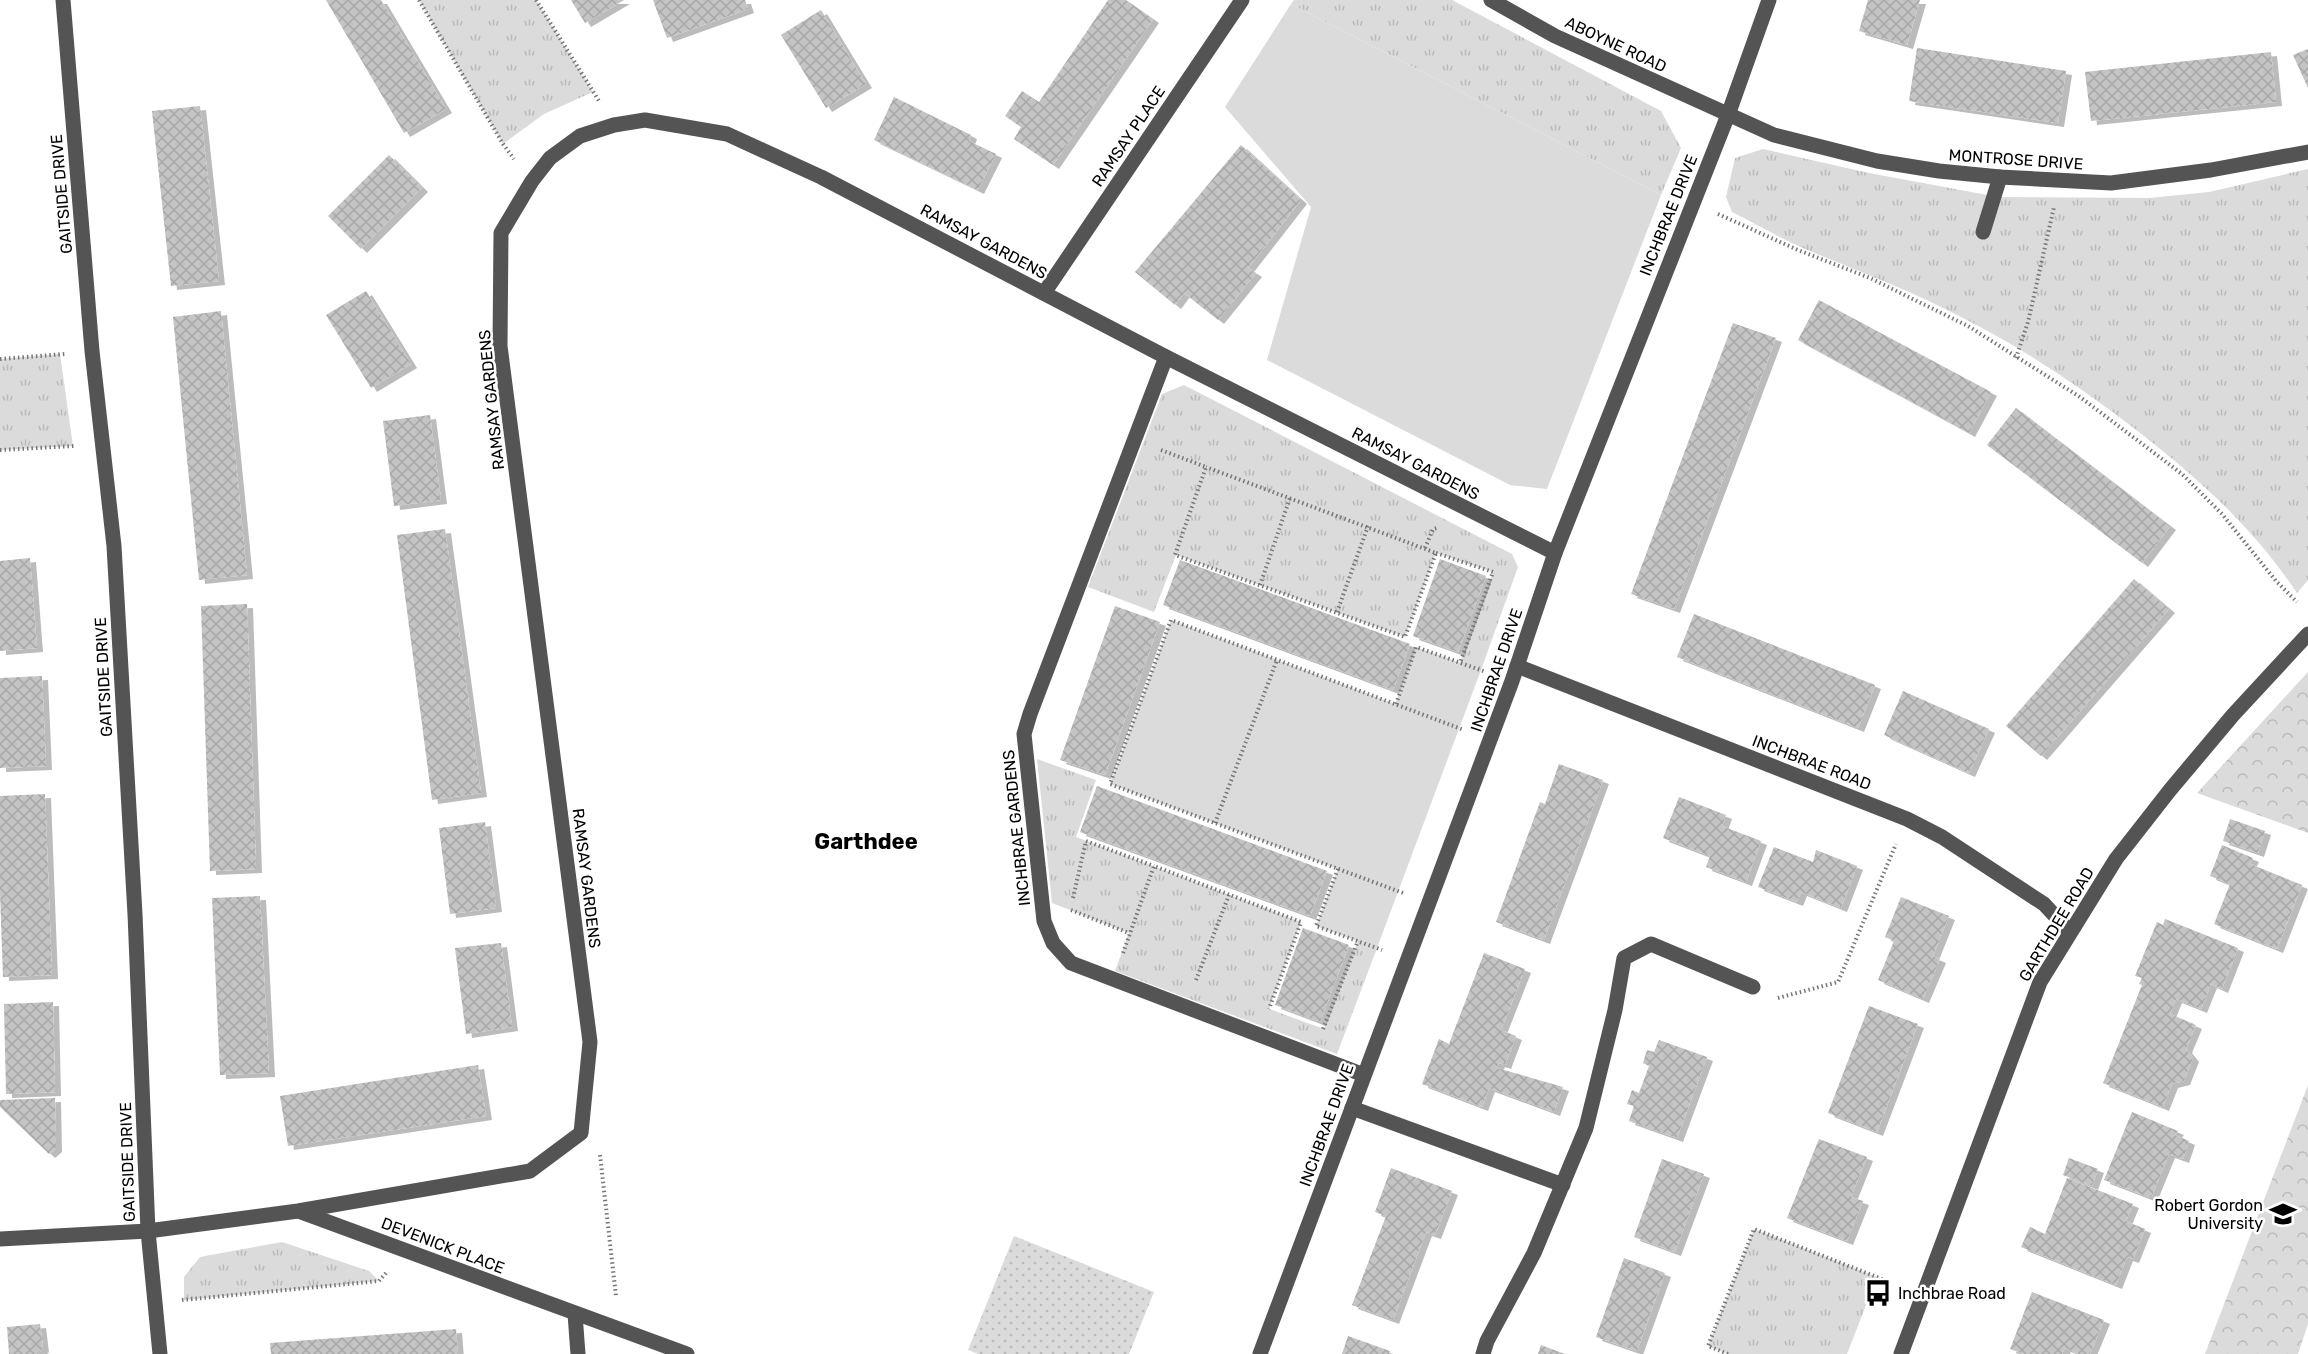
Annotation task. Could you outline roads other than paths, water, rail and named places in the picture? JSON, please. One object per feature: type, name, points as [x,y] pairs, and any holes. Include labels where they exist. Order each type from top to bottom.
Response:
[{"type":"street","name":"GAITSIDE DRIVE","points":[[63,0],[92,351],[114,546],[135,914],[148,1231],[160,1354]]},
{"type":"street","name":"RAMSAY PLACE","points":[[1044,293],[1242,0]]},
{"type":"street","name":"ABOYNE ROAD","points":[[1491,0],[1555,36],[1728,115]]},
{"type":"street","name":"INCHBRAE DRIVE","points":[[1260,1354],[1491,740],[1555,553],[1728,115],[1769,0]]},
{"type":"street","name":"MONTROSE DRIVE","points":[[1728,115],[1774,135],[1819,148],[1929,170],[2000,177],[2111,183],[2149,180],[2308,152]]},
{"type":"street","name":"RAMSAY GARDENS","points":[[298,1211],[530,1171],[581,1132],[590,1042],[500,346],[501,233],[532,182],[550,158],[580,136],[614,125],[645,120],[727,134],[821,177],[1166,357],[1555,553]]},
{"type":"street","points":[[1983,232],[2000,177]]},
{"type":"street","name":"INCHBRAE GARDENS","points":[[1166,357],[1024,734],[1044,921],[1048,933],[1061,954],[1071,963],[1364,1075]]},
{"type":"street","name":"GARTHDEE ROAD","points":[[1901,1354],[2040,982],[2116,858],[2234,715],[2308,634]]},
{"type":"street","name":"INCHBRAE ROAD","points":[[1517,666],[1907,819],[1942,837],[2044,904],[2070,932]]},
{"type":"street","points":[[1483,1354],[1487,1341],[1534,1253],[1586,1128],[1615,1010],[1624,958],[1651,944],[1753,987]]},
{"type":"street","points":[[1352,1108],[1563,1185]]},
{"type":"street","points":[[0,1239],[148,1231],[298,1211]]},
{"type":"street","name":"DEVENICK PLACE","points":[[298,1211],[687,1354]]},
{"type":"street","points":[[575,1314],[578,1354]]},
{"type":"place","name":"Robert Gordon University","points":[[2283,1214]]},
{"type":"place","name":"Inchbrae Road","points":[[1878,1293]]},
{"type":"district","name":"Garthdee","points":[[866,841]]}]
